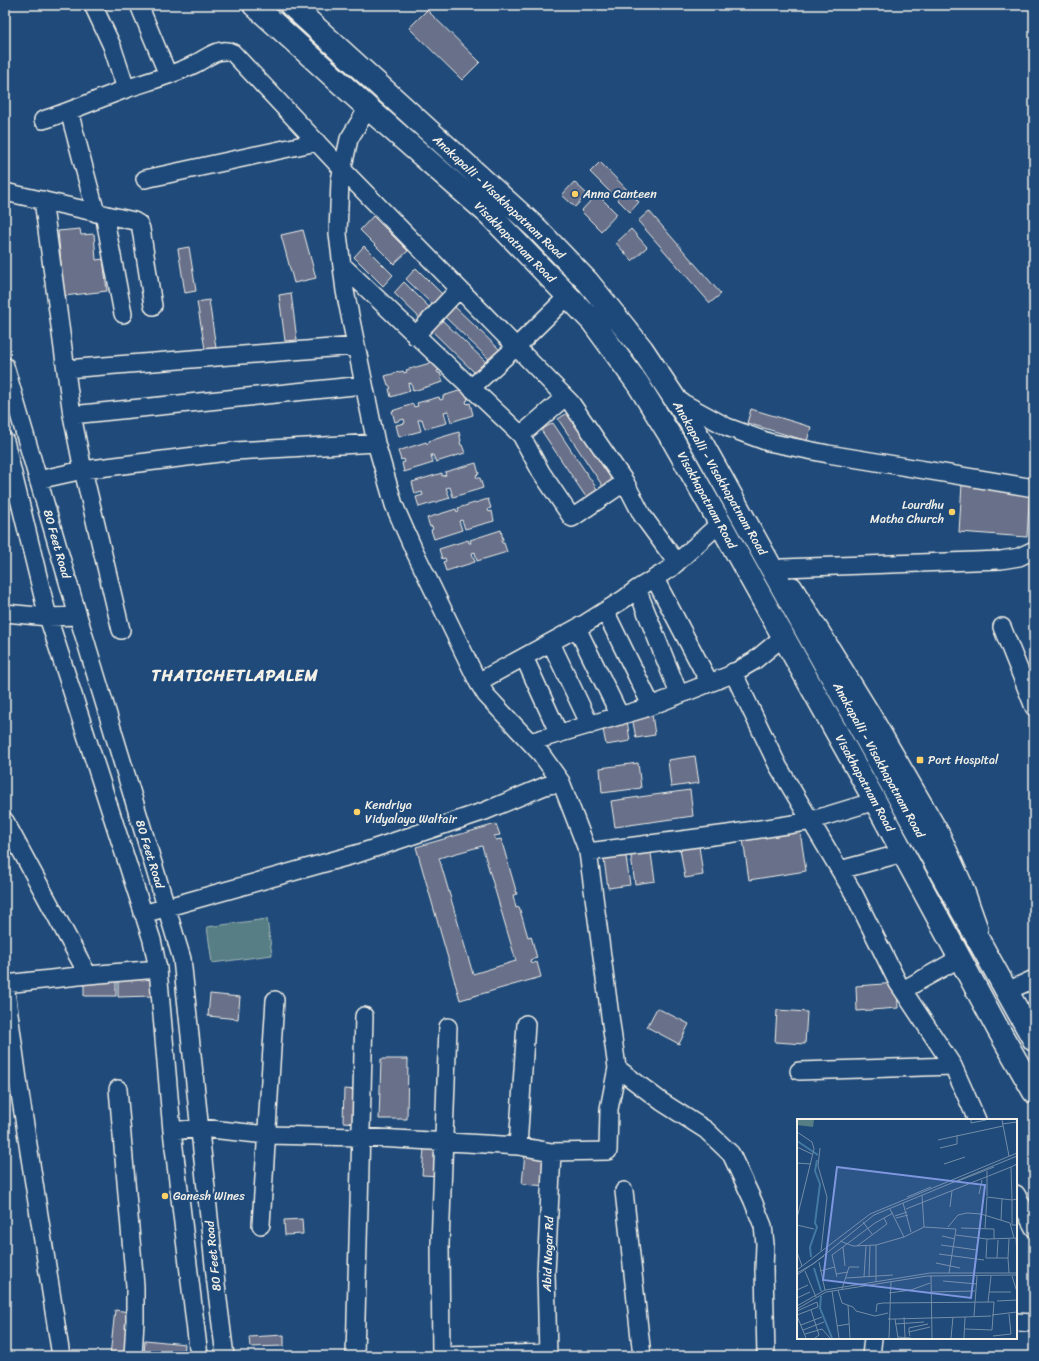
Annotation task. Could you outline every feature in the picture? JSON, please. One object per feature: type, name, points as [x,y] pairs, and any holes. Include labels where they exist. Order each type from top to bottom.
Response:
[{"type":"main road","name":"Visakhapatnam Road","points":[[254,5],[490,215],[592,321],[638,384],[674,442],[720,523],[875,801],[1030,1084]]},
{"type":"main road","name":"Anakapalli - Visakhapatnam Road","points":[[290,5],[536,228],[588,282],[642,349],[689,420],[1007,991],[1031,1027]]},
{"type":"street","points":[[93,5],[112,46],[126,89]]},
{"type":"street","points":[[139,5],[168,75]]},
{"type":"street","points":[[43,120],[194,65],[221,50],[228,50],[233,53],[342,169],[571,403],[625,482],[642,515],[677,563]]},
{"type":"street","points":[[172,1131],[201,1128],[267,1135],[360,1137],[518,1146],[552,1152],[608,1151],[609,1109],[617,1068],[588,852],[561,782],[541,754],[486,695],[478,682],[413,548],[394,505],[376,443],[345,291],[338,234],[340,180],[349,139],[368,108]]},
{"type":"street","points":[[69,111],[100,213],[123,314]]},
{"type":"street","points":[[145,179],[317,142]]},
{"type":"street","points":[[5,192],[134,221],[138,224],[141,229],[153,306]]},
{"type":"street","points":[[43,200],[72,415],[83,470],[121,630]]},
{"type":"street","points":[[342,265],[415,336],[521,435],[541,472],[572,518],[625,482]]},
{"type":"street","points":[[415,336],[459,288]]},
{"type":"street","points":[[471,388],[516,347],[568,296]]},
{"type":"street","points":[[66,369],[356,346]]},
{"type":"street","name":"80 Feet Road","points":[[5,366],[78,616],[182,958],[201,1128],[216,1284],[225,1356]]},
{"type":"street","points":[[72,415],[364,385]]},
{"type":"street","points":[[521,435],[565,397]]},
{"type":"street","points":[[676,399],[727,427],[768,442],[828,454],[1034,488]]},
{"type":"street","name":"80 Feet Road","points":[[5,441],[48,617],[152,940],[158,970],[172,1131],[199,1356]]},
{"type":"street","points":[[38,480],[83,470],[236,451],[376,443]]},
{"type":"street","points":[[724,483],[782,568],[871,713],[941,834],[963,883],[991,962]]},
{"type":"street","points":[[478,682],[577,628],[655,579],[677,563],[720,523]]},
{"type":"street","points":[[782,568],[1001,560],[1019,557],[1034,550]]},
{"type":"street","points":[[655,579],[709,682]]},
{"type":"street","points":[[637,589],[679,694]]},
{"type":"street","points":[[605,611],[651,705]]},
{"type":"street","points":[[5,613],[48,617],[78,616]]},
{"type":"street","points":[[1002,627],[1034,707]]},
{"type":"street","points":[[577,628],[620,716]]},
{"type":"street","points":[[530,742],[620,716],[734,672],[754,661],[783,637]]},
{"type":"street","points":[[551,643],[590,725]]},
{"type":"street","points":[[524,657],[559,734]]},
{"type":"street","points":[[734,672],[778,766],[854,894],[903,990],[953,1066],[977,1119]]},
{"type":"street","points":[[143,914],[360,853],[485,811],[544,786],[561,782]]},
{"type":"street","points":[[588,852],[728,834],[812,821],[875,801]]},
{"type":"street","points":[[5,820],[88,975]]},
{"type":"street","points":[[840,870],[903,853]]},
{"type":"street","points":[[903,990],[960,958]]},
{"type":"street","points":[[61,1356],[19,1088],[5,984],[88,975],[158,970]]},
{"type":"street","points":[[1007,991],[1034,979]]},
{"type":"street","points":[[261,1225],[275,1000]]},
{"type":"street","points":[[355,1356],[364,1016]]},
{"type":"street","points":[[518,1146],[526,1024]]},
{"type":"street","points":[[448,1027],[445,1143],[440,1245],[440,1356],[548,1355]]},
{"type":"street","points":[[998,1028],[1031,1027]]},
{"type":"street","points":[[799,1071],[953,1066]]},
{"type":"street","points":[[617,1068],[662,1102],[706,1130],[731,1154],[763,1226],[765,1244],[764,1269],[766,1356]]},
{"type":"street","points":[[1030,1084],[1034,1101]]},
{"type":"street","points":[[118,1089],[135,1286],[135,1320],[132,1356]]},
{"type":"street","name":"Abid Nagar Rd","points":[[548,1355],[546,1273],[552,1152]]},
{"type":"street","points":[[624,1191],[642,1356]]},
{"type":"street","points":[[1017,1196],[1034,1228]]},
{"type":"street","points":[[1017,1322],[1034,1323]]},
{"type":"street","points":[[871,1356],[873,1339]]},
{"type":"green space","points":[[267,919],[272,955],[212,963],[207,927]]},
{"type":"building","points":[[427,10],[480,62],[462,80],[409,28]]},
{"type":"building","points":[[600,162],[639,202],[630,212],[590,172]]},
{"type":"building","name":"Anna Canteen","points":[[574,182],[587,194],[575,207],[562,195]]},
{"type":"building","points":[[597,194],[617,214],[601,231],[581,211]]},
{"type":"building","points":[[649,211],[721,294],[710,303],[638,221]]},
{"type":"building","points":[[373,216],[408,251],[394,264],[360,230]]},
{"type":"building","points":[[80,229],[81,235],[94,234],[96,260],[103,259],[107,291],[64,296],[58,231]]},
{"type":"building","points":[[631,229],[647,247],[632,261],[616,243]]},
{"type":"building","points":[[303,230],[316,278],[294,283],[281,235]]},
{"type":"building","points":[[364,246],[393,275],[383,286],[354,257]]},
{"type":"building","points":[[189,247],[196,291],[185,293],[178,249]]},
{"type":"building","points":[[416,268],[447,299],[437,309],[406,279]]},
{"type":"building","points":[[404,282],[435,313],[425,323],[394,293]]},
{"type":"building","points":[[291,293],[297,340],[285,341],[279,295]]},
{"type":"building","points":[[209,300],[216,348],[205,349],[197,302]]},
{"type":"building","points":[[454,306],[500,350],[490,360],[444,316]]},
{"type":"building","points":[[441,319],[487,363],[476,374],[431,330]]},
{"type":"building","points":[[437,361],[439,370],[437,371],[440,373],[443,382],[413,391],[411,383],[408,384],[410,391],[391,397],[389,389],[391,388],[388,385],[385,376],[403,371],[404,373],[407,372],[406,370]]},
{"type":"building","points":[[465,389],[468,400],[466,401],[467,404],[470,403],[473,415],[451,422],[448,411],[444,412],[447,423],[425,429],[422,419],[418,420],[421,431],[399,437],[396,425],[405,423],[404,419],[395,422],[392,411],[413,404],[414,407],[418,406],[417,403],[439,397],[440,400],[443,399],[443,396]]},
{"type":"building","points":[[751,409],[811,427],[807,441],[747,423]]},
{"type":"building","points":[[569,412],[615,481],[604,488],[558,419]]},
{"type":"building","points":[[553,423],[599,492],[588,500],[541,430]]},
{"type":"building","points":[[459,432],[460,442],[465,453],[436,462],[433,455],[431,455],[433,463],[404,472],[402,463],[405,462],[404,459],[401,460],[398,451],[426,442],[427,444],[429,441]]},
{"type":"building","points":[[476,463],[479,474],[476,475],[477,478],[480,478],[483,488],[453,497],[450,487],[446,488],[450,498],[419,507],[416,497],[423,495],[422,492],[415,494],[412,482],[442,473],[442,476],[446,475],[445,472]]},
{"type":"building","points":[[962,484],[1030,488],[1027,537],[959,532]]},
{"type":"building","points":[[488,499],[491,508],[488,509],[489,512],[492,511],[494,521],[465,529],[462,520],[459,521],[462,530],[434,539],[431,530],[433,529],[432,526],[430,527],[427,518],[456,509],[457,512],[459,511],[458,508]]},
{"type":"building","points":[[501,530],[503,540],[501,540],[502,543],[504,543],[507,552],[477,561],[475,552],[472,553],[475,562],[446,571],[443,562],[446,561],[445,558],[442,559],[439,549],[468,540],[469,543],[471,543],[470,540]]},
{"type":"building","points":[[652,714],[655,735],[636,738],[632,717]]},
{"type":"building","points":[[627,720],[630,741],[606,745],[602,724]]},
{"type":"building","points":[[695,756],[699,783],[671,787],[668,760]]},
{"type":"building","points":[[638,763],[641,788],[602,793],[600,768]]},
{"type":"building","points":[[690,790],[693,816],[615,827],[611,801]]},
{"type":"building","points":[[496,824],[500,835],[494,836],[496,840],[501,839],[517,894],[513,895],[516,908],[519,907],[528,937],[531,936],[537,958],[530,960],[531,964],[537,962],[541,977],[460,1000],[416,847]],"holes":[[[482,846],[516,961],[473,974],[439,858]]]},
{"type":"building","points":[[800,831],[806,871],[749,880],[743,839]]},
{"type":"building","points":[[699,846],[703,875],[685,878],[680,848]]},
{"type":"building","points":[[650,847],[655,881],[635,884],[630,850]]},
{"type":"building","points":[[625,850],[630,885],[608,888],[603,853]]},
{"type":"building","points":[[151,977],[152,996],[118,997],[118,978]]},
{"type":"building","points":[[84,978],[116,978],[116,996],[84,996]]},
{"type":"building","points":[[897,983],[898,1008],[857,1011],[856,986]]},
{"type":"building","points":[[210,994],[240,997],[238,1019],[208,1016]]},
{"type":"building","points":[[657,1008],[689,1024],[679,1044],[647,1027]]},
{"type":"building","points":[[777,1010],[807,1012],[805,1044],[775,1042]]},
{"type":"building","points":[[381,1059],[408,1059],[407,1119],[379,1119]]},
{"type":"building","points":[[344,1089],[360,1090],[358,1123],[343,1122]]},
{"type":"building","points":[[424,1148],[443,1149],[441,1176],[422,1175]]},
{"type":"building","points":[[525,1153],[549,1155],[547,1186],[522,1184]]},
{"type":"building","points":[[302,1219],[303,1234],[285,1235],[284,1220]]},
{"type":"building","points":[[115,1310],[130,1312],[125,1356],[110,1356]]},
{"type":"building","points":[[284,1335],[284,1346],[250,1347],[249,1337]]},
{"type":"building","points":[[145,1340],[185,1344],[184,1356],[144,1356]]},
{"type":"place","name":"Anna Canteen","points":[[575,194]]},
{"type":"place","name":"Lourdhu Matha Church","points":[[952,512]]},
{"type":"place","name":"Port Hospital","points":[[920,760]]},
{"type":"place","name":"Kendriya Vidyalaya Waltair","points":[[357,812]]},
{"type":"place","name":"Ganesh Wines","points":[[165,1196]]},
{"type":"district","name":"THATICHETLAPALEM","points":[[235,675]]}]
